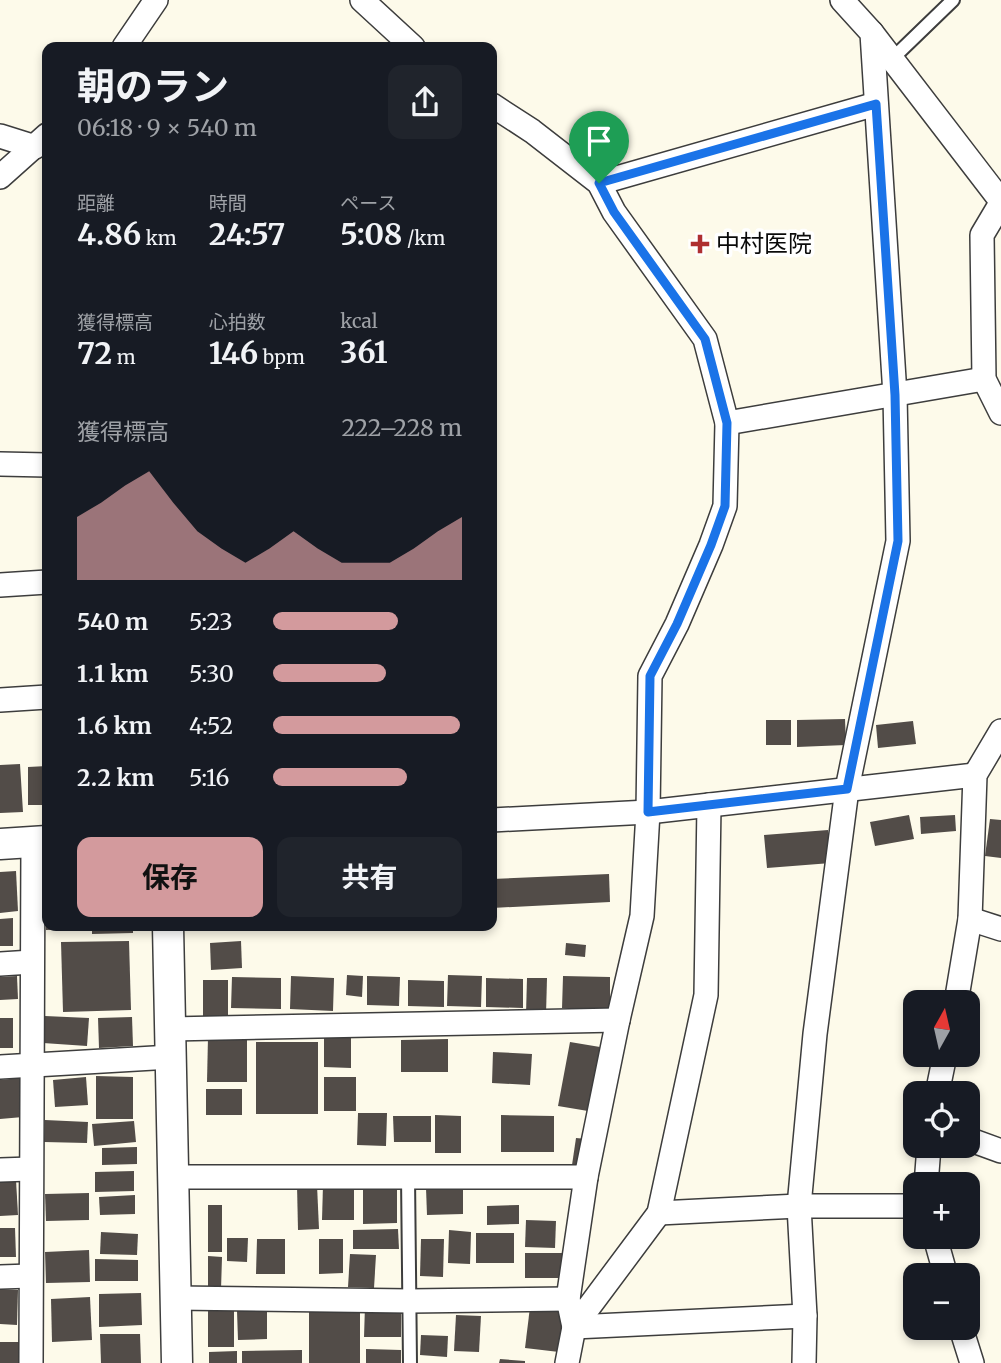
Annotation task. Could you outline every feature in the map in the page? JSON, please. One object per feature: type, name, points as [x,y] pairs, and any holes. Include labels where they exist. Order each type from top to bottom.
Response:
[{"type":"street","points":[[127,42],[156,0]]},
{"type":"street","points":[[362,0],[408,42]]},
{"type":"street","points":[[842,0],[872,33],[1001,202],[982,235],[984,379],[1001,413]]},
{"type":"street","points":[[804,1363],[805,1316],[799,1206],[815,1034],[847,789],[898,541],[895,395],[872,33]]},
{"type":"street","points":[[599,183],[876,104]]},
{"type":"street","points":[[497,108],[532,131],[599,183],[614,212],[705,339],[727,423],[725,506],[677,624],[650,676],[648,812],[642,916],[586,1177],[568,1299],[574,1327],[567,1363]]},
{"type":"street","points":[[0,136],[41,141]]},
{"type":"street","points":[[0,177],[41,141]]},
{"type":"street","points":[[727,423],[984,379]]},
{"type":"street","points":[[0,464],[42,465]]},
{"type":"street","points":[[0,585],[42,582]]},
{"type":"street","points":[[0,700],[42,697]]},
{"type":"street","points":[[958,990],[970,919],[975,775],[1001,731]]},
{"type":"street","points":[[497,820],[648,812],[975,775]]},
{"type":"street","points":[[574,1327],[659,1213],[706,995],[709,805]]},
{"type":"street","points":[[0,844],[40,842],[32,962],[30,1065],[31,1363]]},
{"type":"street","points":[[970,919],[1001,929]]},
{"type":"street","points":[[168,931],[177,1363]]},
{"type":"street","points":[[0,964],[32,962]]},
{"type":"street","points":[[0,1067],[30,1065],[170,1043],[618,1020]]},
{"type":"street","points":[[980,1143],[1001,1151]]},
{"type":"street","points":[[0,1170],[30,1169]]},
{"type":"street","points":[[173,1177],[586,1177]]},
{"type":"street","points":[[659,1213],[799,1206],[903,1206]]},
{"type":"street","points":[[0,1277],[30,1276]]},
{"type":"street","points":[[176,1298],[410,1301],[568,1299]]},
{"type":"street","points":[[574,1327],[805,1316]]},
{"type":"street","points":[[965,1340],[972,1363]]},
{"type":"lane","points":[[892,59],[953,0]]},
{"type":"lane","points":[[408,1176],[410,1363]]},
{"type":"building","points":[[845,719],[846,745],[797,747],[797,720]]},
{"type":"building","points":[[766,720],[791,720],[791,745],[766,745]]},
{"type":"building","points":[[913,721],[916,744],[878,748],[876,725]]},
{"type":"building","points":[[20,764],[23,812],[0,813],[0,765]]},
{"type":"building","points":[[42,766],[42,805],[28,805],[28,767]]},
{"type":"building","points":[[909,815],[914,839],[875,846],[870,822]]},
{"type":"building","points":[[955,815],[956,831],[921,834],[920,817]]},
{"type":"building","points":[[990,819],[1001,820],[1001,858],[985,856]]},
{"type":"building","points":[[828,830],[831,863],[767,868],[764,835]]},
{"type":"building","points":[[16,871],[18,911],[0,913],[0,872]]},
{"type":"building","points":[[609,874],[610,902],[497,908],[497,879]]},
{"type":"building","points":[[13,918],[13,946],[0,946],[0,919]]},
{"type":"building","points":[[92,931],[133,931],[133,933],[92,934]]},
{"type":"building","points":[[129,941],[131,1010],[63,1012],[61,942]]},
{"type":"building","points":[[241,941],[242,968],[211,970],[210,943]]},
{"type":"building","points":[[566,943],[586,945],[585,957],[565,955]]},
{"type":"building","points":[[347,975],[363,976],[362,997],[346,995]]},
{"type":"building","points":[[448,975],[482,976],[481,1007],[447,1006]]},
{"type":"building","points":[[17,976],[18,999],[0,1000],[0,977]]},
{"type":"building","points":[[291,976],[334,978],[333,1011],[290,1009]]},
{"type":"building","points":[[367,976],[400,977],[399,1006],[367,1005]]},
{"type":"building","points":[[563,976],[610,977],[610,1008],[562,1008]]},
{"type":"building","points":[[232,977],[281,978],[281,1009],[231,1008]]},
{"type":"building","points":[[486,978],[523,979],[523,1008],[486,1007]]},
{"type":"building","points":[[527,978],[547,978],[546,1015],[526,1014]]},
{"type":"building","points":[[203,980],[228,980],[228,1021],[203,1021]]},
{"type":"building","points":[[408,980],[444,981],[444,1007],[408,1006]]},
{"type":"building","points":[[45,1016],[89,1018],[87,1046],[43,1043]]},
{"type":"building","points":[[132,1017],[133,1046],[99,1048],[98,1018]]},
{"type":"building","points":[[0,1018],[13,1018],[13,1048],[0,1048]]},
{"type":"building","points":[[324,1036],[351,1036],[351,1068],[324,1067]]},
{"type":"building","points":[[208,1037],[247,1038],[247,1082],[207,1082]]},
{"type":"building","points":[[448,1039],[448,1072],[401,1072],[401,1040]]},
{"type":"building","points":[[256,1042],[318,1042],[318,1114],[256,1114]]},
{"type":"building","points":[[570,1042],[600,1047],[588,1111],[558,1106]]},
{"type":"building","points":[[493,1052],[532,1054],[530,1085],[492,1083]]},
{"type":"building","points":[[96,1076],[133,1077],[133,1119],[96,1119]]},
{"type":"building","points":[[86,1077],[88,1105],[55,1107],[53,1080]]},
{"type":"building","points":[[324,1077],[356,1077],[356,1111],[324,1111]]},
{"type":"building","points":[[20,1078],[23,1117],[0,1119],[0,1080]]},
{"type":"building","points":[[206,1089],[242,1089],[242,1115],[206,1115]]},
{"type":"building","points":[[358,1113],[387,1113],[386,1146],[357,1145]]},
{"type":"building","points":[[435,1115],[461,1116],[461,1153],[435,1153]]},
{"type":"building","points":[[501,1115],[554,1116],[554,1152],[501,1152]]},
{"type":"building","points":[[393,1116],[431,1116],[431,1142],[394,1142]]},
{"type":"building","points":[[45,1120],[88,1122],[87,1143],[44,1142]]},
{"type":"building","points":[[134,1121],[136,1142],[94,1146],[92,1124]]},
{"type":"building","points":[[576,1138],[587,1139],[583,1167],[572,1165]]},
{"type":"building","points":[[137,1147],[137,1164],[102,1165],[102,1148]]},
{"type":"building","points":[[134,1171],[134,1191],[95,1192],[95,1172]]},
{"type":"building","points":[[16,1180],[18,1215],[0,1216],[0,1181]]},
{"type":"building","points":[[297,1185],[317,1185],[319,1229],[298,1230]]},
{"type":"building","points":[[323,1185],[354,1185],[354,1220],[322,1220]]},
{"type":"building","points":[[363,1185],[397,1185],[397,1223],[363,1224]]},
{"type":"building","points":[[463,1187],[463,1214],[427,1215],[426,1188]]},
{"type":"building","points":[[89,1193],[89,1220],[46,1221],[45,1194]]},
{"type":"building","points":[[135,1195],[135,1214],[100,1215],[99,1197]]},
{"type":"building","points":[[208,1205],[222,1205],[222,1252],[208,1252]]},
{"type":"building","points":[[519,1205],[519,1224],[487,1225],[487,1206]]},
{"type":"building","points":[[526,1220],[556,1221],[555,1248],[525,1247]]},
{"type":"building","points":[[0,1228],[15,1228],[16,1257],[0,1257]]},
{"type":"building","points":[[398,1229],[399,1249],[353,1249],[353,1230]]},
{"type":"building","points":[[449,1230],[471,1232],[470,1264],[448,1263]]},
{"type":"building","points":[[101,1232],[138,1234],[137,1255],[100,1254]]},
{"type":"building","points":[[476,1233],[514,1233],[514,1263],[476,1263]]},
{"type":"building","points":[[227,1238],[248,1238],[247,1262],[227,1261]]},
{"type":"building","points":[[257,1239],[285,1239],[285,1274],[256,1274]]},
{"type":"building","points":[[319,1239],[343,1239],[343,1273],[319,1274]]},
{"type":"building","points":[[421,1239],[444,1239],[443,1277],[420,1276]]},
{"type":"building","points":[[89,1250],[90,1282],[46,1283],[45,1252]]},
{"type":"building","points":[[525,1253],[564,1253],[564,1278],[525,1278]]},
{"type":"building","points":[[350,1254],[376,1255],[374,1288],[348,1287]]},
{"type":"building","points":[[208,1256],[222,1257],[221,1289],[208,1288]]},
{"type":"building","points":[[95,1259],[138,1260],[138,1281],[95,1281]]},
{"type":"building","points":[[0,1289],[18,1290],[17,1325],[0,1324]]},
{"type":"building","points":[[141,1293],[142,1325],[99,1327],[99,1294]]},
{"type":"building","points":[[90,1297],[92,1340],[52,1342],[51,1299]]},
{"type":"building","points":[[365,1306],[401,1306],[401,1337],[364,1337]]},
{"type":"building","points":[[208,1307],[234,1307],[234,1347],[208,1347]]},
{"type":"building","points":[[309,1307],[360,1307],[360,1363],[309,1363]]},
{"type":"building","points":[[530,1307],[563,1311],[559,1352],[525,1348]]},
{"type":"building","points":[[267,1310],[267,1339],[238,1340],[237,1311]]},
{"type":"building","points":[[456,1315],[481,1316],[479,1352],[454,1351]]},
{"type":"building","points":[[100,1334],[140,1334],[141,1363],[101,1363]]},
{"type":"building","points":[[421,1335],[448,1336],[447,1357],[420,1355]]},
{"type":"building","points":[[0,1342],[21,1342],[21,1363],[0,1363]]},
{"type":"building","points":[[366,1349],[401,1350],[401,1363],[366,1363]]},
{"type":"building","points":[[302,1350],[302,1363],[242,1363],[242,1351]]},
{"type":"building","points":[[237,1351],[237,1363],[209,1363],[209,1352]]},
{"type":"building","points":[[500,1359],[525,1361],[525,1363],[499,1363]]},
{"type":"place","name":"中村医院","points":[[700,244]]},
{"type":"route","points":[[876,104],[895,395],[898,541],[847,789],[648,812],[650,676],[677,624],[725,506],[727,423],[705,339],[614,212],[599,183],[876,104]]}]
